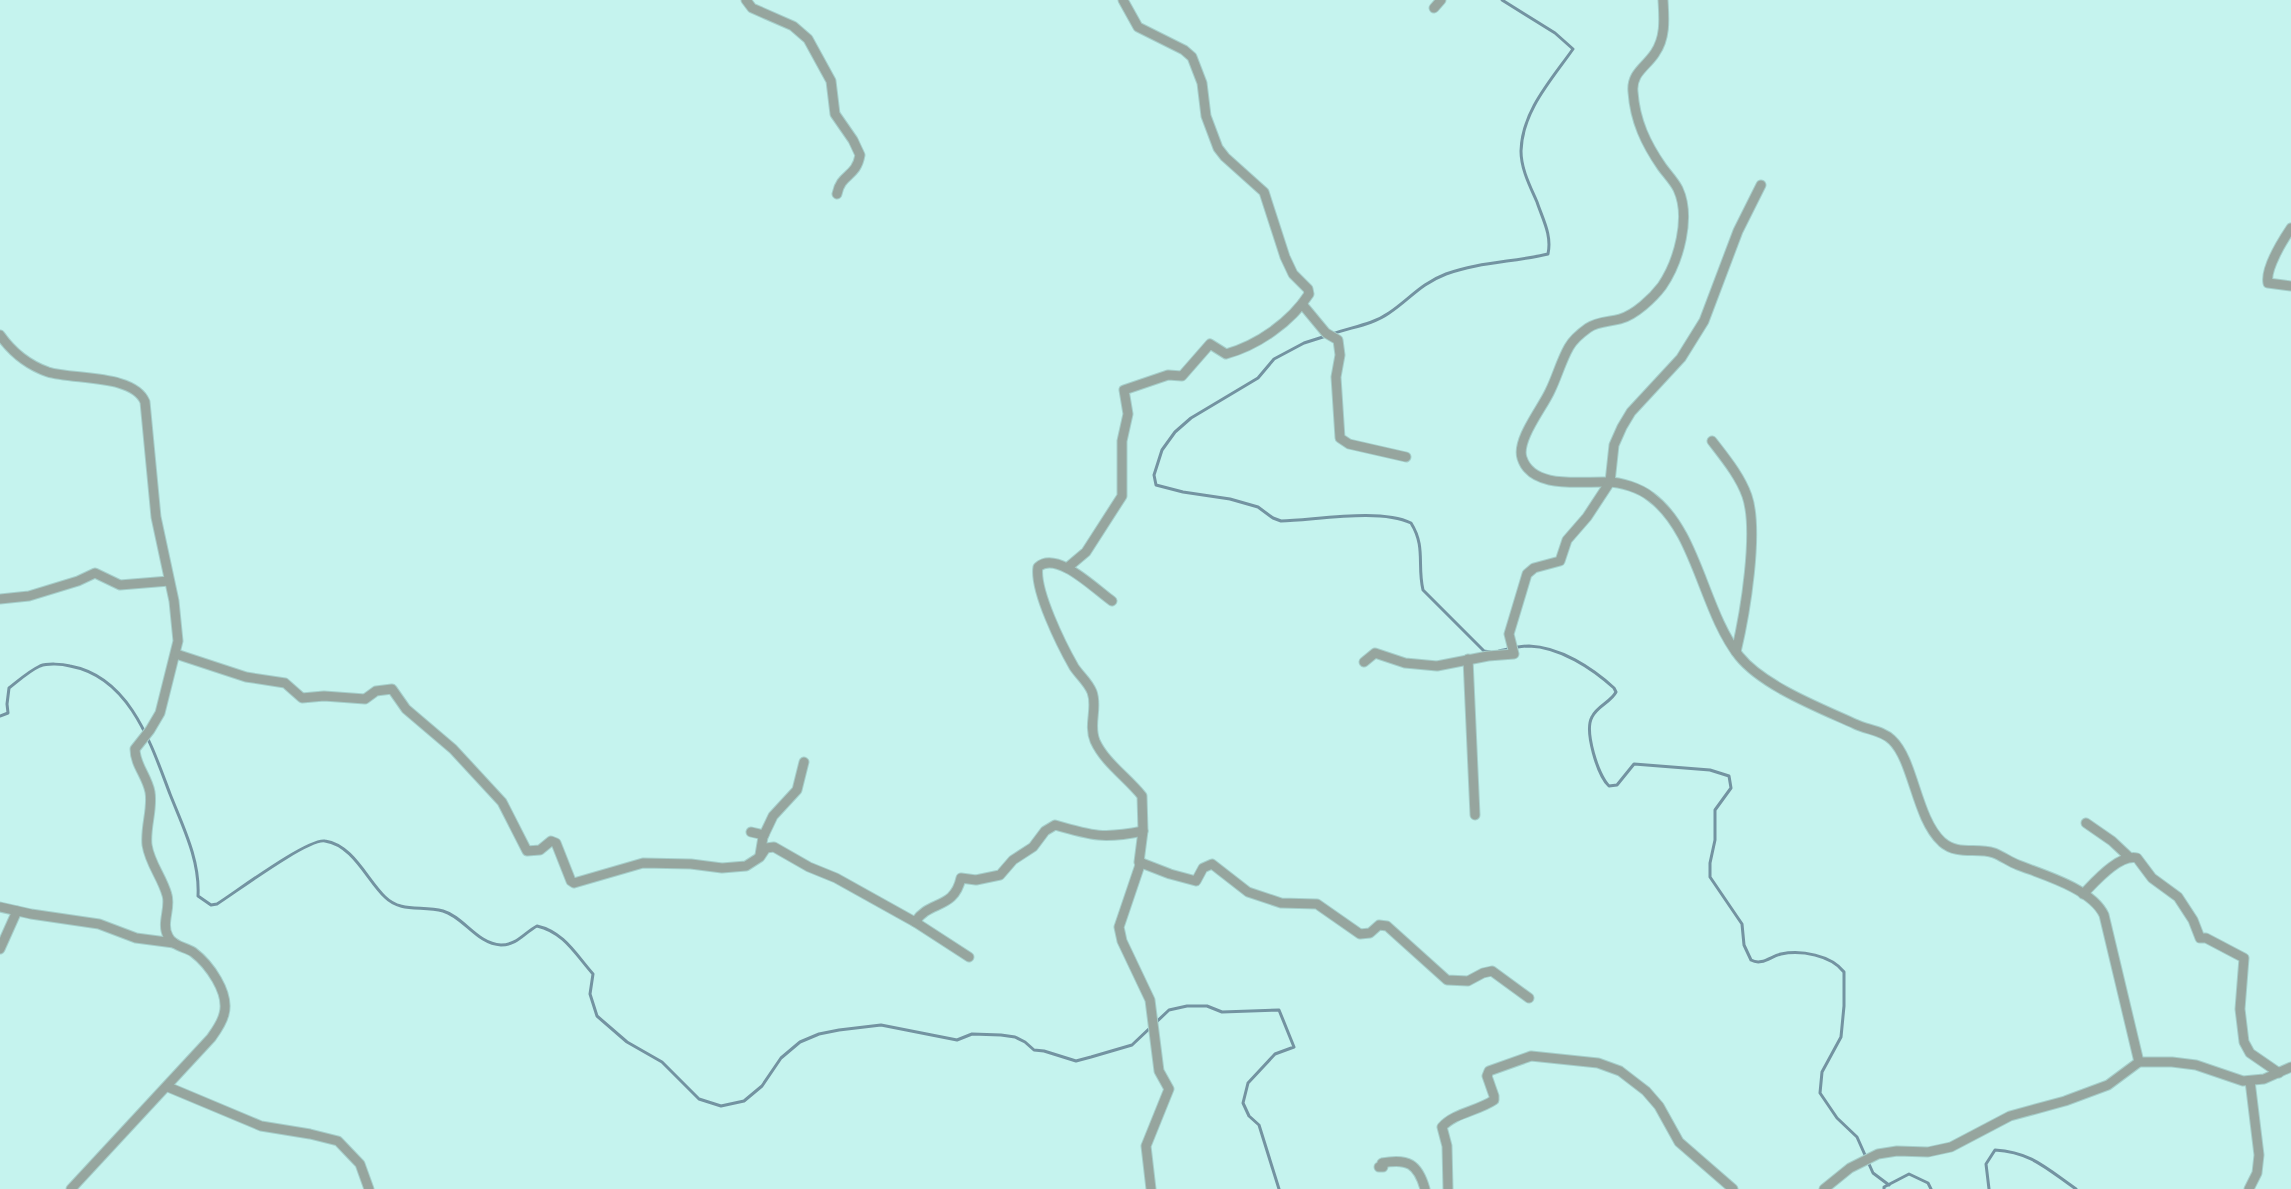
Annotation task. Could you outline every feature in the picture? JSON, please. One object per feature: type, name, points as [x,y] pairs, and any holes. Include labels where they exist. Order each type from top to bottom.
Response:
[{"type":"street","points":[[746,0],[752,8],[793,26],[808,39],[827,72],[833,87],[835,114],[853,140],[860,155],[856,169],[840,182],[837,194]]},
{"type":"street","points":[[1067,568],[1086,552],[1122,496],[1122,441],[1128,414],[1124,390],[1168,375],[1182,376],[1210,344],[1226,354],[1254,342],[1279,327],[1302,304],[1309,292],[1293,274],[1285,257],[1264,192],[1225,157],[1218,148],[1206,116],[1202,83],[1192,57],[1184,50],[1138,27],[1123,0]]},
{"type":"street","points":[[1434,8],[1441,0]]},
{"type":"street","points":[[1663,0],[1663,33],[1656,52],[1635,77],[1633,94],[1640,129],[1645,141],[1677,187],[1682,200],[1684,210],[1679,246],[1662,285],[1650,298],[1627,316],[1591,325],[1569,348],[1549,395],[1528,432],[1520,454],[1528,470],[1546,478],[1580,483],[1610,482],[1642,491],[1664,510],[1681,533],[1709,602],[1741,659],[1788,693],[1892,739],[1902,756],[1931,827],[1946,846],[1960,851],[1994,853],[2083,894],[2100,907],[2104,915],[2139,1062]]},
{"type":"street","points":[[1364,662],[1377,653],[1405,663],[1437,666],[1468,659],[1514,654],[1509,634],[1527,574],[1534,568],[1560,561],[1567,540],[1578,529],[1610,482],[1614,445],[1622,427],[1631,412],[1680,358],[1704,321],[1738,231],[1761,185]]},
{"type":"street","points":[[2291,228],[2267,276],[2268,283],[2291,286]]},
{"type":"street","points":[[1302,304],[1326,333],[1338,340],[1340,355],[1337,390],[1340,438],[1349,444],[1406,456]]},
{"type":"street","points":[[0,334],[20,358],[49,372],[113,382],[132,389],[143,398],[156,516],[177,625],[178,641],[160,713],[135,752],[150,792],[147,844],[151,861],[168,896],[166,932],[174,943]]},
{"type":"street","points":[[1712,441],[1738,477],[1747,496],[1752,520],[1749,573],[1736,652]]},
{"type":"street","points":[[1112,600],[1067,568],[1052,563],[1042,564],[1038,567],[1044,599],[1066,653],[1091,691],[1094,700],[1091,724],[1095,741],[1109,763],[1142,796],[1143,831],[1138,857],[1139,862],[1170,874],[1196,881],[1203,868],[1212,864],[1248,892],[1281,903],[1317,904],[1360,934],[1370,933],[1379,925],[1387,926],[1448,980],[1468,981],[1483,972],[1492,971],[1528,998]]},
{"type":"street","points":[[0,599],[29,596],[78,581],[95,573],[120,585],[169,581]]},
{"type":"street","points":[[176,654],[246,677],[285,683],[302,698],[324,696],[365,699],[376,692],[388,688],[392,689],[406,709],[453,749],[502,802],[527,851],[540,850],[552,841],[556,843],[571,881],[574,883],[643,863],[691,864],[732,868],[746,866],[760,857],[766,848],[778,848],[795,860],[829,874],[915,922],[969,957]]},
{"type":"street","points":[[1468,659],[1475,814]]},
{"type":"street","points":[[760,857],[764,834],[777,809],[797,790],[804,762]]},
{"type":"street","points":[[2086,823],[2112,841],[2129,857],[2137,858],[2152,878],[2178,897],[2193,920],[2200,938],[2206,938],[2243,956],[2245,968],[2240,1009],[2244,1042],[2250,1052],[2279,1073]]},
{"type":"street","points":[[915,922],[930,909],[950,900],[959,887],[961,878],[976,880],[1000,875],[1013,860],[1033,847],[1045,831],[1055,826],[1093,836],[1116,836],[1143,831]]},
{"type":"street","points":[[751,832],[764,834]]},
{"type":"street","points":[[2083,894],[2108,869],[2129,857]]},
{"type":"street","points":[[1141,862],[1119,927],[1122,941],[1147,992],[1153,1020],[1160,1075],[1170,1091],[1146,1146],[1151,1189]]},
{"type":"street","points":[[0,907],[99,924],[136,938],[174,943],[194,953],[211,973],[222,992],[225,1009],[224,1015],[212,1038],[71,1189]]},
{"type":"street","points":[[0,949],[17,911]]},
{"type":"street","points":[[1448,1189],[1447,1146],[1442,1128],[1451,1119],[1474,1111],[1494,1100],[1488,1080],[1489,1071],[1531,1056],[1598,1063],[1620,1071],[1646,1091],[1659,1106],[1679,1142],[1733,1189]]},
{"type":"street","points":[[1824,1189],[1845,1172],[1878,1154],[1890,1151],[1928,1152],[1951,1147],[2010,1116],[2065,1101],[2108,1085],[2139,1062],[2196,1065],[2238,1080],[2250,1081],[2264,1079],[2291,1067]]},
{"type":"street","points":[[2249,1189],[2257,1173],[2259,1155],[2250,1081]]},
{"type":"street","points":[[168,1087],[262,1126],[338,1141],[360,1164],[369,1189]]},
{"type":"street","points":[[1378,1166],[1383,1167],[1382,1164],[1400,1161],[1413,1166],[1421,1174],[1425,1189]]},
{"type":"waterway","points":[[1332,334],[1382,317],[1422,287],[1446,274],[1471,267],[1548,254],[1549,240],[1546,228],[1526,177],[1521,151],[1523,136],[1532,109],[1573,49],[1555,33],[1502,0]]},
{"type":"waterway","points":[[1326,336],[1304,343],[1274,359],[1258,378],[1191,418],[1175,432],[1162,450],[1154,475],[1156,485],[1183,492],[1230,499],[1258,507],[1273,518],[1281,521],[1348,516],[1383,516],[1411,523],[1416,532],[1420,548],[1423,590],[1484,651],[1490,652]]},
{"type":"waterway","points":[[1499,651],[1529,646],[1552,650],[1586,666],[1614,688],[1616,692],[1611,699],[1594,713],[1590,724],[1593,753],[1601,773],[1609,786],[1617,785],[1634,764],[1710,770],[1729,776],[1731,788],[1715,810],[1715,840],[1710,863],[1710,877],[1742,924],[1744,945],[1751,960],[1759,962],[1781,954],[1806,953],[1831,961],[1844,972],[1844,1006],[1841,1037],[1822,1072],[1820,1093],[1837,1118],[1857,1137],[1873,1173],[1889,1185]]},
{"type":"waterway","points":[[0,716],[8,713],[9,688],[40,666],[51,664],[63,665],[91,673],[108,684],[123,698],[146,734],[190,844],[196,870],[198,896],[211,905],[217,904],[288,856],[316,842],[325,841],[335,844],[352,856],[385,897],[398,905],[435,909],[451,914],[485,940],[501,945],[512,943],[537,926],[555,933],[569,945],[593,974],[590,994],[597,1016],[627,1042],[662,1062],[699,1099],[721,1106],[744,1101],[762,1086],[781,1058],[800,1042],[819,1034],[839,1030],[881,1025],[957,1040],[972,1034],[1001,1035],[1015,1037],[1025,1042],[1034,1050],[1044,1051],[1076,1061],[1132,1045],[1169,1010],[1187,1006],[1207,1006],[1222,1012],[1279,1010],[1294,1047],[1275,1054],[1248,1083],[1243,1103],[1249,1116],[1259,1125],[1279,1189]]},
{"type":"waterway","points":[[1989,1189],[1986,1164],[1995,1150],[2008,1151],[2029,1158],[2047,1168],[2076,1189]]},
{"type":"waterway","points":[[1884,1189],[1884,1187],[1909,1174],[1928,1183],[1931,1189]]}]
